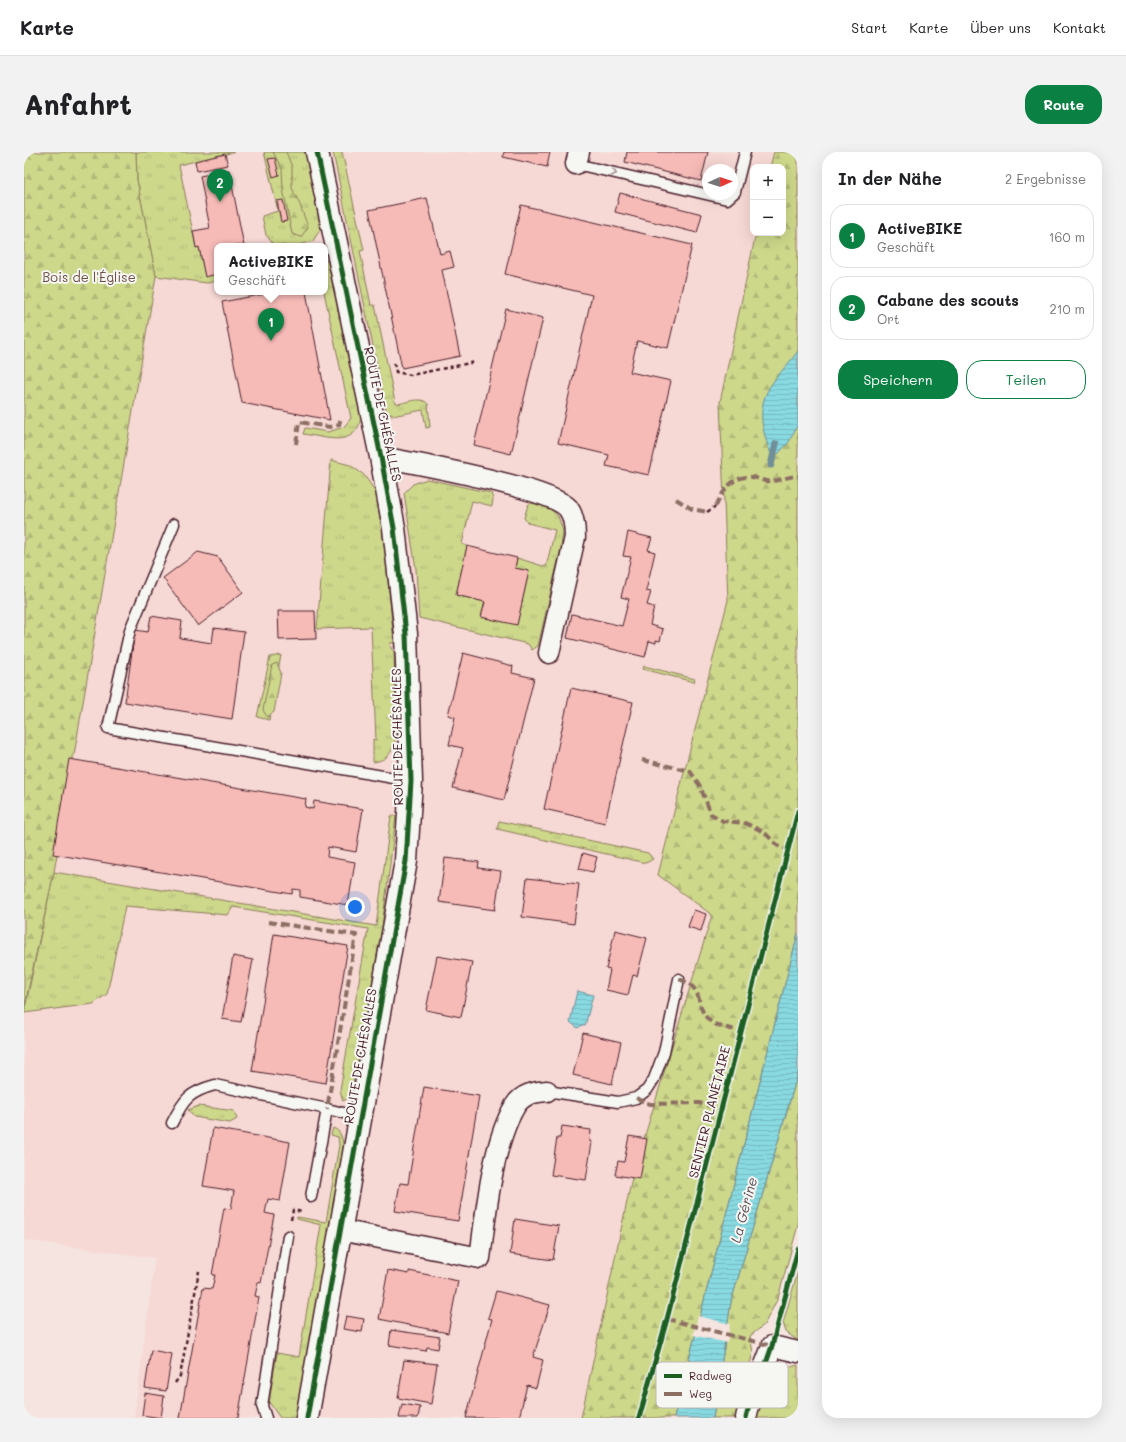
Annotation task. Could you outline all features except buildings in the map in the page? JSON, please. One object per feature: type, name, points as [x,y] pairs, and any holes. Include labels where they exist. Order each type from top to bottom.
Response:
[{"type":"street","name":"ROUTE DE CHÉSALLES","points":[[307,1418],[406,861],[411,781],[406,634],[394,528],[381,457],[317,152]]},
{"type":"street","name":"ROUTE DE CHÉSALLES","points":[[381,457],[440,468],[518,488],[559,501],[569,509],[575,525],[575,537],[549,653]]},
{"type":"street","points":[[340,1230],[480,1258],[493,1174],[507,1126],[516,1105],[532,1092],[547,1091]]},
{"type":"street","points":[[766,1362],[772,1346],[798,1352]]},
{"type":"street","points":[[746,1418],[748,1408]]},
{"type":"lane","points":[[577,158],[728,199],[735,192],[745,152]]},
{"type":"lane","points":[[174,524],[130,630],[108,728],[411,781]]},
{"type":"lane","points":[[547,1091],[618,1102],[636,1098],[647,1090],[654,1079],[664,1052],[679,979]]},
{"type":"lane","points":[[172,1122],[183,1101],[198,1090],[215,1085],[360,1117]]},
{"type":"lane","points":[[311,1197],[327,1109]]},
{"type":"lane","points":[[266,1418],[262,1406],[288,1236]]},
{"type":"path","points":[[394,363],[396,372],[411,375],[475,362]]},
{"type":"path","points":[[708,512],[716,506]]},
{"type":"path","points":[[174,1384],[180,1376],[199,1271]]},
{"type":"shaded area","points":[[136,152],[774,152],[771,164],[750,164],[750,236],[755,236],[720,402],[728,600],[658,875],[712,915],[632,1178],[581,1418],[134,1418],[155,1258],[24,1240],[24,1009],[54,872],[137,180]]},
{"type":"green space","name":"Bois de l'Église","points":[[24,152],[136,152],[137,180],[156,276],[54,872],[24,1009]]},
{"type":"green space","points":[[136,152],[234,152],[179,165],[196,247],[199,247],[205,276],[214,274],[214,282],[207,283],[156,276],[137,180]]},
{"type":"green space","points":[[264,152],[306,152],[321,229],[312,242],[272,243],[266,235],[262,216],[278,211]]},
{"type":"green space","points":[[273,152],[286,152],[292,167],[292,188],[308,227],[301,237],[292,234],[283,189],[282,169]]},
{"type":"green space","points":[[333,152],[342,152],[364,250],[360,251],[371,305],[375,305],[395,402],[398,404],[414,400],[422,400],[428,404],[430,427],[426,428],[423,410],[392,416],[392,413],[387,414]]},
{"type":"green space","points":[[774,152],[798,152],[798,933],[688,1362],[656,1362],[656,1408],[677,1408],[674,1418],[581,1418],[632,1178],[712,915],[658,875],[728,600],[720,402],[755,236],[786,236],[786,164],[771,164]]},
{"type":"green space","points":[[328,262],[361,418],[358,428],[353,434],[346,437],[338,439],[303,434],[305,428],[328,432],[344,427],[351,418],[325,295],[328,295]]},
{"type":"green space","points":[[331,460],[350,465],[364,475],[376,492],[385,549],[394,643],[390,643],[394,652],[396,737],[389,754],[383,759],[373,762],[373,739],[376,740],[371,627],[317,629]]},
{"type":"green space","points":[[427,479],[491,493],[493,499],[492,506],[472,501],[462,544],[467,546],[456,595],[485,602],[481,617],[517,624],[529,571],[515,568],[517,558],[546,567],[555,530],[528,523],[524,518],[528,505],[531,503],[548,507],[558,516],[563,531],[561,548],[538,646],[532,650],[528,644],[419,618],[416,569],[404,493],[413,484]]},
{"type":"green space","points":[[281,655],[269,720],[257,717],[270,657]]},
{"type":"green space","points":[[277,663],[281,673],[274,712],[267,717],[263,710],[272,665]]},
{"type":"green space","points":[[644,666],[695,679],[694,682],[643,669]]},
{"type":"green space","points":[[391,816],[396,816],[382,927],[356,1078],[353,1080],[354,1086],[350,1097],[343,1101],[340,1090],[368,929],[233,907],[228,915],[125,906],[107,994],[93,1004],[24,1013],[54,872],[376,926]]},
{"type":"green space","points":[[499,821],[648,853],[653,859],[646,863],[497,829]]},
{"type":"green space","points":[[798,1073],[798,1225],[778,1298],[764,1325],[750,1336],[753,1352],[751,1362],[722,1362],[731,1302]]},
{"type":"green space","points":[[199,1106],[234,1111],[237,1119],[230,1123],[194,1117],[188,1110]]},
{"type":"green space","points":[[333,1128],[341,1135],[343,1142],[343,1154],[297,1418],[280,1418],[269,1402],[277,1353],[299,1357],[321,1225],[297,1219],[297,1217],[326,1222],[339,1145],[338,1137],[331,1135]]},
{"type":"green space","points":[[798,1271],[798,1341],[786,1332],[783,1323]]},
{"type":"green space","points":[[798,1365],[798,1418],[751,1418],[754,1408],[788,1408],[788,1368]]},
{"type":"green space","points":[[715,1408],[739,1408],[737,1418],[713,1418]]},
{"type":"water","points":[[798,351],[798,424],[789,442],[778,454],[770,452],[762,422],[763,405],[765,396],[770,387]]},
{"type":"water","name":"La Gérine","points":[[798,933],[798,1073],[731,1302],[722,1362],[688,1362]]},
{"type":"water","points":[[577,991],[593,995],[585,1026],[582,1025],[578,1028],[570,1022]]},
{"type":"water","points":[[677,1408],[715,1408],[713,1418],[674,1418]]},
{"type":"pier","points":[[698,1316],[730,1324],[727,1343],[693,1335]]},
{"type":"waterway","points":[[771,465],[776,444]]},
{"type":"marked path","points":[[296,444],[299,422],[330,427],[339,425],[341,417]]},
{"type":"marked path","points":[[716,506],[729,485],[739,479],[752,477],[768,481],[798,476]]},
{"type":"marked path","points":[[676,499],[692,509],[707,512]]},
{"type":"marked path","points":[[642,760],[690,771],[700,786],[711,814],[723,821],[745,823],[764,832],[778,846],[788,850]]},
{"type":"marked path","points":[[268,922],[356,935],[327,1109]]},
{"type":"marked path","points":[[679,979],[688,983],[697,992],[704,1014],[709,1020],[720,1026],[741,1031]]},
{"type":"marked path","points":[[636,1098],[650,1104],[699,1103],[721,1109]]},
{"type":"marked path","points":[[667,1319],[772,1346]]},
{"type":"cycle path","points":[[307,1418],[406,861],[411,781],[406,634],[394,528],[381,457],[317,152]]},
{"type":"cycle path","name":"SENTIER PLANÉTAIRE","points":[[639,1418],[667,1319],[798,811]]},
{"type":"cycle path","points":[[766,1362],[798,1249]]},
{"type":"cycle path","points":[[746,1418],[748,1408]]},
{"type":"place","name":"Cabane des scouts","points":[[220,202]]},
{"type":"place","name":"ActiveBIKE","points":[[271,341]]}]
